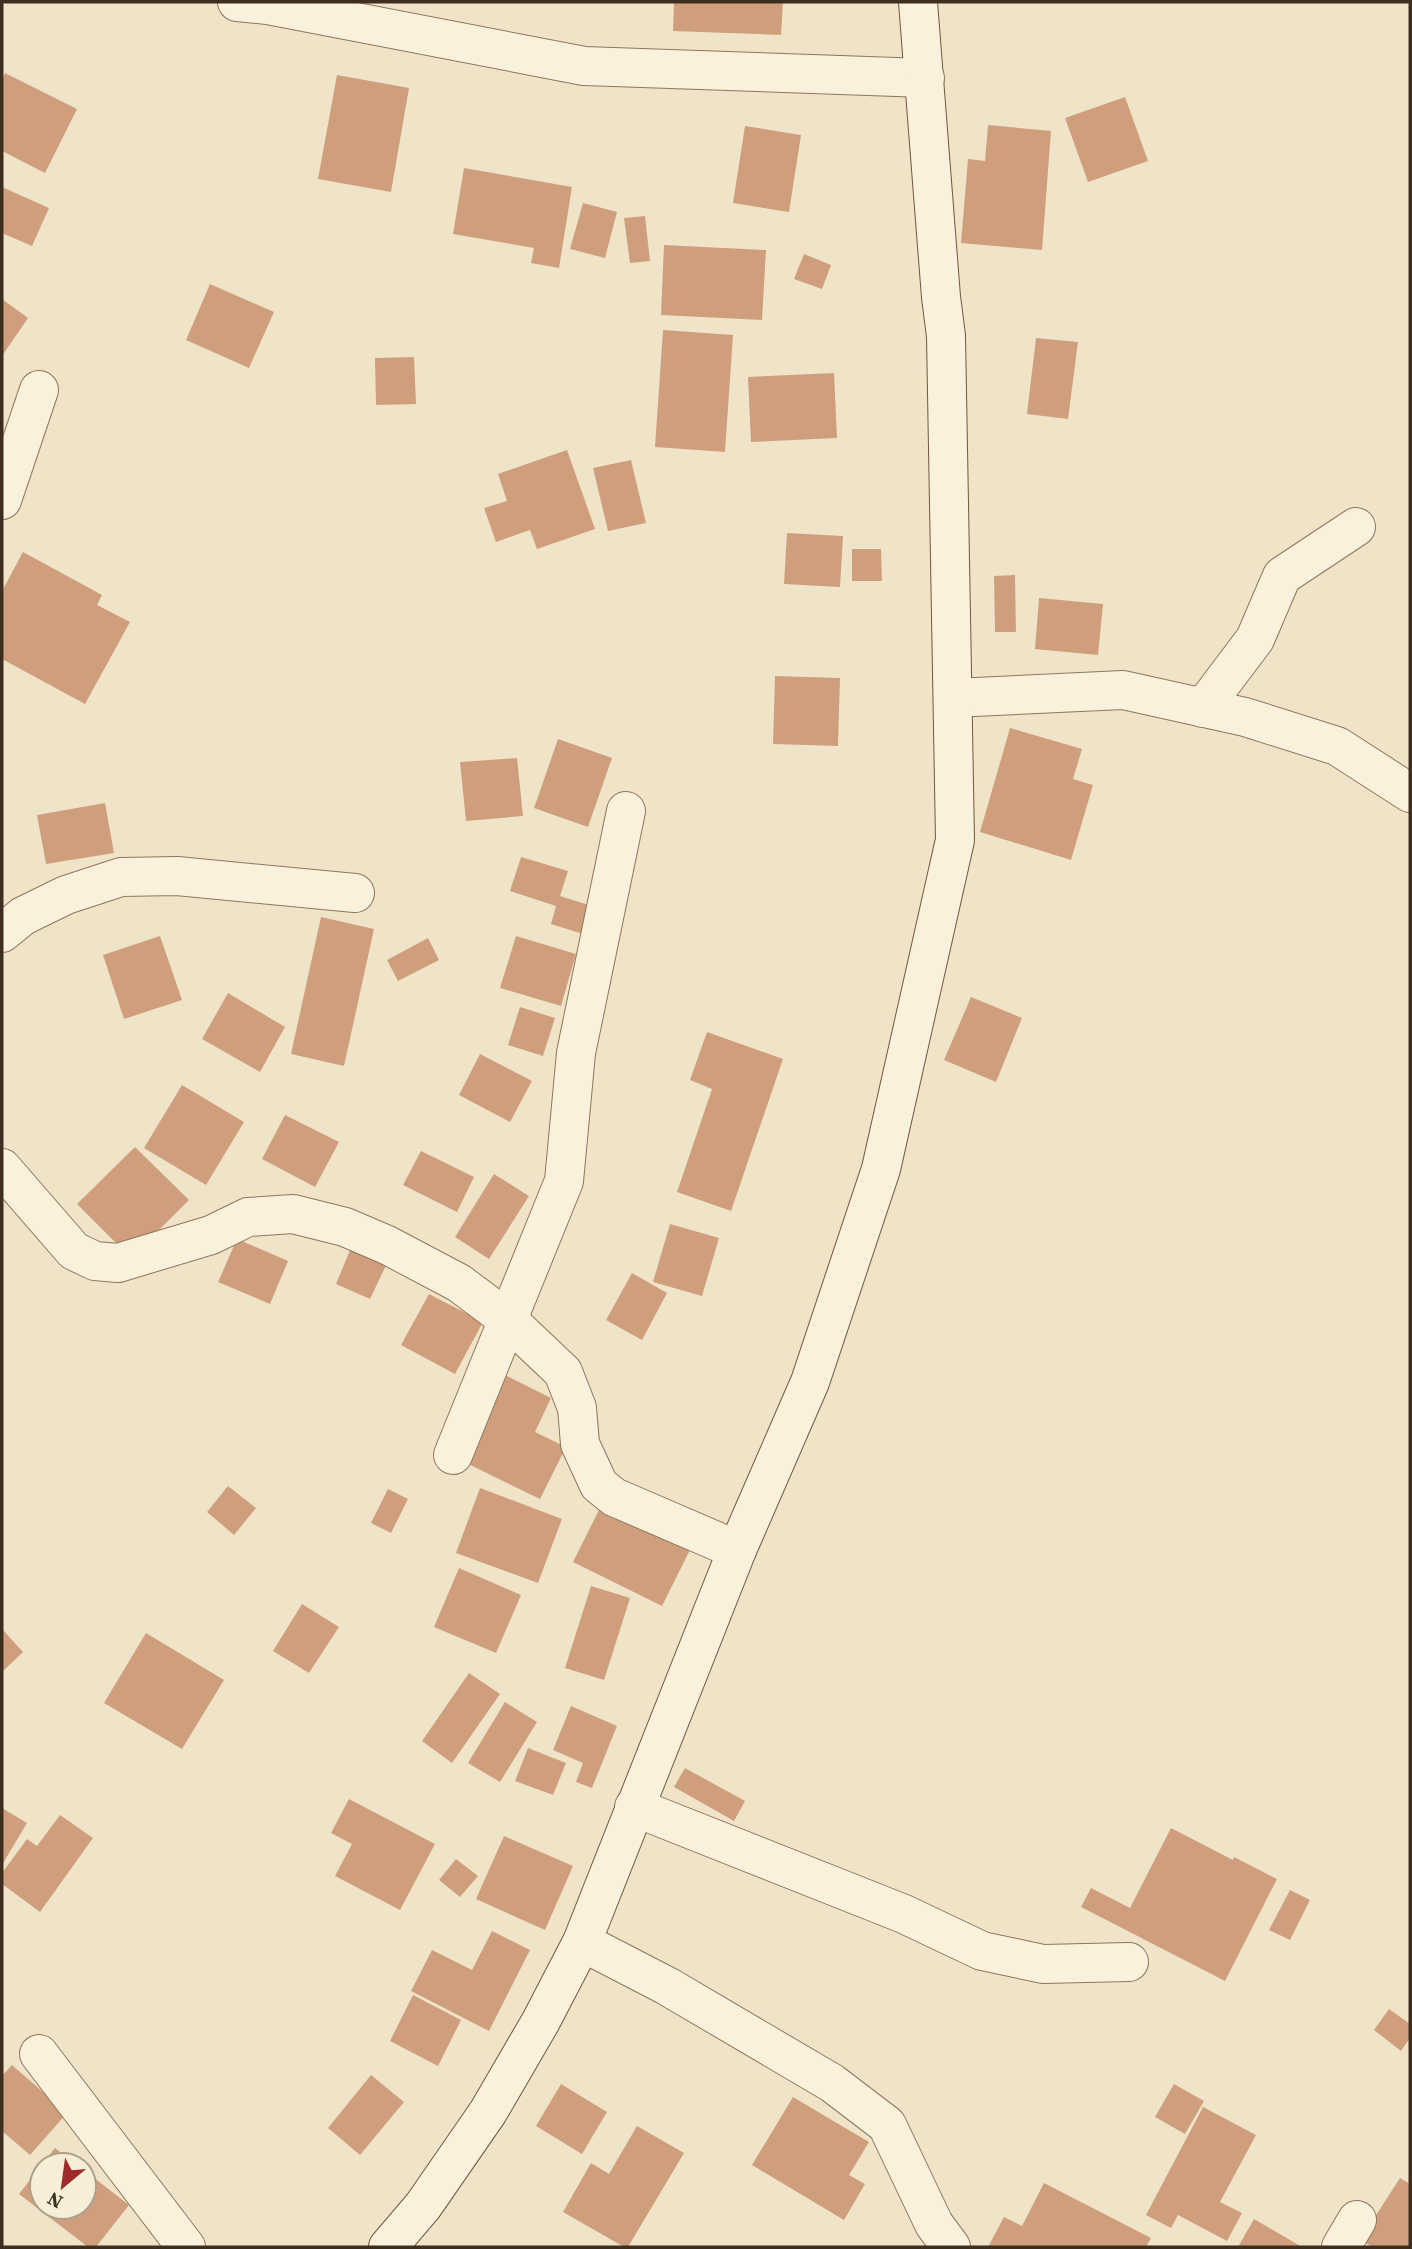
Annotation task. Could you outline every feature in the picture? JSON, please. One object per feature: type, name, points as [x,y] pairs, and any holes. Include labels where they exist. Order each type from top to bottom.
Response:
[{"type":"street","points":[[237,2],[268,5],[584,66],[925,78]]},
{"type":"street","points":[[388,2247],[423,2206],[488,2112],[541,2021],[582,1942],[737,1550],[810,1382],[881,1169],[955,840],[946,336],[918,2]]},
{"type":"street","points":[[2,500],[38,390]]},
{"type":"street","points":[[1203,708],[1255,639],[1282,576],[1356,527]]},
{"type":"street","points":[[954,698],[1123,690],[1245,717],[1337,746],[1410,793]]},
{"type":"street","points":[[453,1455],[564,1181],[576,1053],[626,811]]},
{"type":"street","points":[[4,919],[23,916],[66,895],[121,877],[177,876],[355,893]]},
{"type":"street","points":[[2,1168],[74,1251],[95,1261],[118,1263],[211,1235],[248,1217],[293,1214],[345,1227],[387,1245],[459,1283],[507,1320],[564,1372],[577,1408],[580,1444],[599,1485],[614,1497],[737,1550]]},
{"type":"street","points":[[634,1807],[904,1914],[982,1951],[1043,1964],[1129,1962]]},
{"type":"street","points":[[582,1942],[667,1986],[832,2083],[887,2125],[934,2224],[951,2247]]},
{"type":"street","points":[[39,2054],[186,2247]]},
{"type":"building","points":[[674,2],[783,2],[781,35],[673,31]]},
{"type":"building","points":[[5,73],[77,109],[45,173],[2,151],[2,80]]},
{"type":"building","points":[[337,75],[409,88],[391,192],[318,179]]},
{"type":"building","points":[[1125,97],[1148,161],[1088,182],[1065,118]]},
{"type":"building","points":[[988,125],[1051,131],[1042,250],[961,243],[968,159],[985,161]]},
{"type":"building","points":[[745,126],[801,135],[789,212],[733,203]]},
{"type":"building","points":[[464,168],[572,187],[559,268],[531,263],[534,248],[453,234]]},
{"type":"building","points":[[2,187],[49,208],[32,246],[2,233]]},
{"type":"building","points":[[583,203],[617,212],[605,258],[570,249]]},
{"type":"building","points":[[645,216],[650,261],[630,263],[624,218]]},
{"type":"building","points":[[664,245],[766,250],[762,320],[661,315]]},
{"type":"building","points":[[804,254],[831,265],[822,289],[794,279]]},
{"type":"building","points":[[210,284],[274,312],[249,368],[186,340]]},
{"type":"building","points":[[2,299],[28,318],[2,356]]},
{"type":"building","points":[[663,330],[733,335],[725,452],[655,447]]},
{"type":"building","points":[[1036,338],[1078,342],[1068,419],[1027,414]]},
{"type":"building","points":[[414,357],[416,404],[376,405],[375,358]]},
{"type":"building","points":[[834,373],[837,438],[751,442],[748,377]]},
{"type":"building","points":[[567,450],[595,529],[537,549],[530,530],[496,542],[484,508],[507,501],[498,474]]},
{"type":"building","points":[[631,460],[646,523],[608,531],[593,468]]},
{"type":"building","points":[[787,533],[843,536],[840,587],[784,584]]},
{"type":"building","points":[[852,549],[881,549],[882,581],[852,581]]},
{"type":"building","points":[[23,552],[102,595],[97,605],[130,622],[85,704],[2,659],[2,591]]},
{"type":"building","points":[[1015,575],[1016,632],[995,632],[994,576]]},
{"type":"building","points":[[1039,598],[1103,604],[1098,655],[1035,649]]},
{"type":"building","points":[[775,676],[840,678],[838,746],[773,744]]},
{"type":"building","points":[[1010,728],[1082,749],[1073,779],[1093,785],[1071,860],[980,832]]},
{"type":"building","points":[[558,739],[612,758],[588,827],[534,808]]},
{"type":"building","points":[[517,758],[523,816],[466,821],[460,762]]},
{"type":"building","points":[[105,803],[114,853],[46,864],[37,815]]},
{"type":"building","points":[[521,857],[568,871],[560,896],[595,907],[586,935],[551,924],[556,906],[510,891]]},
{"type":"building","points":[[321,917],[374,929],[344,1066],[291,1054]]},
{"type":"building","points":[[160,936],[182,1000],[124,1019],[103,955]]},
{"type":"building","points":[[516,936],[576,954],[561,1006],[500,988]]},
{"type":"building","points":[[428,938],[439,960],[398,981],[387,960]]},
{"type":"building","points":[[228,993],[285,1027],[260,1072],[202,1039]]},
{"type":"building","points":[[971,997],[1022,1018],[996,1082],[944,1060]]},
{"type":"building","points":[[520,1007],[555,1018],[543,1056],[508,1045]]},
{"type":"building","points":[[707,1032],[783,1059],[731,1211],[677,1192],[712,1089],[690,1080]]},
{"type":"building","points":[[480,1054],[532,1081],[510,1122],[459,1095]]},
{"type":"building","points":[[182,1085],[244,1122],[206,1185],[144,1148]]},
{"type":"building","points":[[285,1115],[339,1142],[315,1187],[262,1159]]},
{"type":"building","points":[[135,1147],[189,1200],[131,1258],[77,1204]]},
{"type":"building","points":[[421,1151],[474,1177],[457,1212],[403,1185]]},
{"type":"building","points":[[494,1174],[529,1196],[489,1259],[455,1237]]},
{"type":"building","points":[[670,1224],[719,1238],[702,1296],[653,1282]]},
{"type":"building","points":[[237,1239],[288,1261],[270,1304],[218,1282]]},
{"type":"building","points":[[353,1243],[389,1259],[370,1299],[336,1284]]},
{"type":"building","points":[[632,1273],[667,1293],[642,1340],[606,1320]]},
{"type":"building","points":[[429,1294],[483,1322],[455,1374],[401,1345]]},
{"type":"building","points":[[503,1374],[551,1398],[535,1432],[566,1447],[540,1499],[460,1460]]},
{"type":"building","points":[[228,1486],[256,1508],[234,1535],[207,1512]]},
{"type":"building","points":[[480,1488],[562,1519],[538,1583],[456,1553]]},
{"type":"building","points":[[388,1489],[408,1499],[391,1533],[371,1523]]},
{"type":"building","points":[[601,1506],[690,1550],[662,1606],[573,1562]]},
{"type":"building","points":[[459,1568],[521,1595],[496,1653],[434,1627]]},
{"type":"building","points":[[591,1586],[630,1598],[604,1680],[565,1668]]},
{"type":"building","points":[[302,1604],[339,1627],[309,1673],[273,1651]]},
{"type":"building","points":[[2,1629],[23,1652],[2,1672]]},
{"type":"building","points":[[146,1633],[224,1680],[182,1749],[104,1703]]},
{"type":"building","points":[[469,1673],[500,1694],[452,1763],[422,1741]]},
{"type":"building","points":[[505,1702],[537,1722],[500,1782],[468,1763]]},
{"type":"building","points":[[571,1706],[617,1726],[592,1788],[576,1782],[583,1763],[553,1750]]},
{"type":"building","points":[[528,1748],[566,1763],[553,1795],[515,1781]]},
{"type":"building","points":[[685,1768],[745,1801],[734,1821],[674,1787]]},
{"type":"building","points":[[349,1799],[435,1844],[400,1910],[335,1876],[352,1844],[331,1833]]},
{"type":"building","points":[[2,1808],[27,1823],[2,1865]]},
{"type":"building","points":[[60,1815],[93,1838],[40,1912],[2,1884],[2,1873],[27,1839],[37,1846]]},
{"type":"building","points":[[1171,1828],[1277,1879],[1225,1981],[1081,1907],[1091,1888],[1130,1908]]},
{"type":"building","points":[[504,1836],[573,1866],[545,1930],[476,1899]]},
{"type":"building","points":[[456,1859],[478,1876],[460,1897],[439,1880]]},
{"type":"building","points":[[1290,1890],[1310,1900],[1290,1940],[1269,1930]]},
{"type":"building","points":[[492,1931],[530,1950],[489,2031],[411,1991],[432,1950],[472,1970]]},
{"type":"building","points":[[413,1995],[461,2020],[438,2066],[390,2041]]},
{"type":"building","points":[[1389,2009],[1410,2024],[1410,2038],[1401,2051],[1374,2030]]},
{"type":"building","points":[[12,2065],[67,2113],[34,2151],[28,2151],[28,2153],[2,2131],[2,2076]]},
{"type":"building","points":[[371,2075],[404,2102],[360,2155],[328,2128]]},
{"type":"building","points":[[561,2084],[607,2112],[582,2154],[536,2126]]},
{"type":"building","points":[[1174,2084],[1204,2101],[1185,2134],[1155,2117]]},
{"type":"building","points":[[793,2097],[869,2142],[849,2175],[865,2184],[844,2220],[752,2165]]},
{"type":"building","points":[[1203,2107],[1256,2135],[1220,2202],[1242,2213],[1227,2241],[1178,2215],[1171,2228],[1146,2215]]},
{"type":"building","points":[[637,2126],[684,2153],[628,2247],[624,2247],[563,2212],[591,2163],[609,2174]]},
{"type":"building","points":[[1400,2178],[1410,2184],[1410,2247],[1373,2247],[1360,2240]]},
{"type":"building","points":[[98,2181],[129,2205],[96,2247],[88,2247],[54,2221],[98,2221]]},
{"type":"building","points":[[28,2182],[28,2201],[19,2194]]},
{"type":"building","points":[[1044,2183],[1151,2238],[1146,2247],[988,2247],[1004,2217],[1022,2226]]},
{"type":"building","points":[[1254,2219],[1302,2247],[1238,2247]]}]
